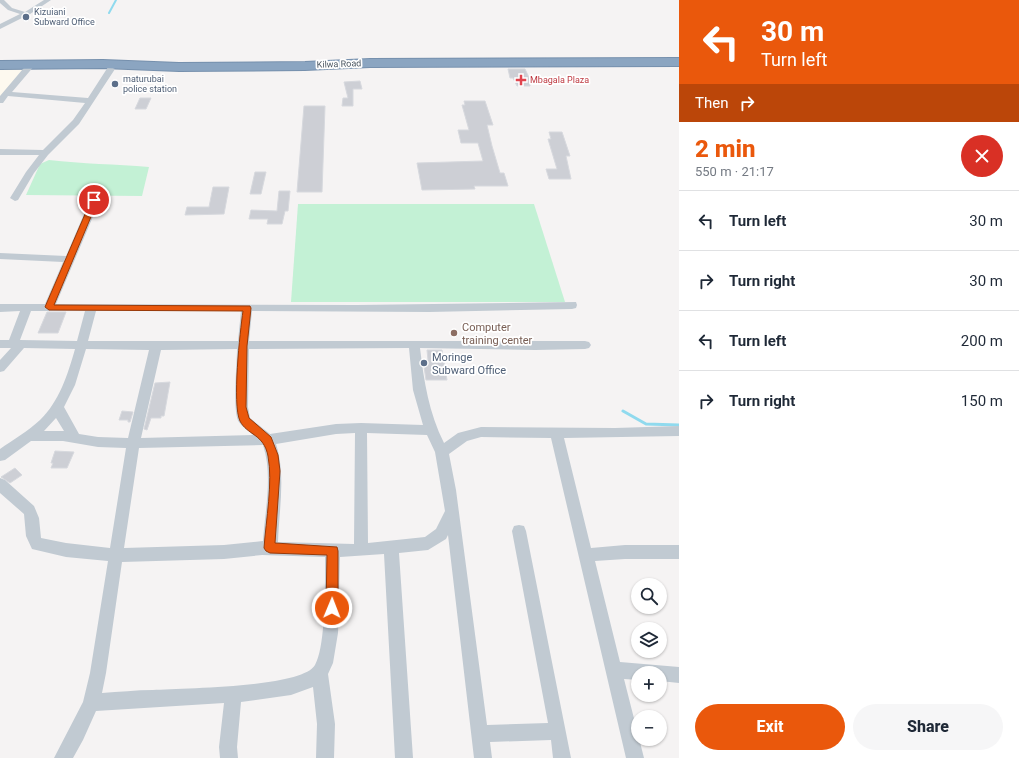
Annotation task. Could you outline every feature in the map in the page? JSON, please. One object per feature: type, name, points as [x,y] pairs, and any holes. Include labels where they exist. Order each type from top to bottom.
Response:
[{"type":"highway","name":"Kilwa Road","points":[[0,58],[106,58],[184,55],[679,56]]},
{"type":"highway","name":"Kilwa Road","points":[[0,65],[103,64],[305,66],[370,63],[679,62]]},
{"type":"street","points":[[0,0],[10,9],[26,14]]},
{"type":"street","points":[[0,27],[26,14],[48,0]]},
{"type":"street","points":[[0,100],[31,65]]},
{"type":"street","points":[[15,198],[30,172],[45,153],[76,122],[110,68]]},
{"type":"street","points":[[6,94],[91,100]]},
{"type":"street","points":[[0,152],[45,153]]},
{"type":"street","points":[[49,307],[94,200]]},
{"type":"street","points":[[0,256],[69,259]]},
{"type":"street","points":[[0,308],[502,308],[572,305]]},
{"type":"street","points":[[0,456],[46,422],[57,406],[76,366],[92,307]]},
{"type":"street","points":[[0,368],[17,344],[27,308]]},
{"type":"street","points":[[247,308],[243,346],[242,407],[244,420],[268,440],[273,455],[275,471],[270,548]]},
{"type":"street","points":[[0,344],[156,346],[414,344],[535,346],[585,345]]},
{"type":"street","points":[[414,344],[419,390],[431,430],[442,452],[483,758]]},
{"type":"street","points":[[63,758],[77,734],[91,703],[98,672],[133,443],[156,346]]},
{"type":"street","points":[[57,406],[75,438]]},
{"type":"street","points":[[28,436],[63,436],[98,442],[133,443],[268,440],[336,429],[361,428],[431,430]]},
{"type":"street","points":[[361,428],[361,550]]},
{"type":"street","points":[[442,452],[463,437],[556,432],[615,433],[679,431]]},
{"type":"street","points":[[556,432],[635,758]]},
{"type":"street","points":[[0,484],[30,511],[34,529],[33,536],[37,544],[66,550],[116,555],[186,554],[270,548],[333,551],[361,550],[428,543],[441,534],[451,513]]},
{"type":"street","points":[[519,531],[562,758]]},
{"type":"street","points":[[391,547],[404,758]]},
{"type":"street","points":[[325,758],[326,724],[320,674],[327,656],[332,608],[333,551]]},
{"type":"street","points":[[586,556],[625,552],[679,552]]},
{"type":"street","points":[[614,670],[631,671]]},
{"type":"street","points":[[91,703],[151,698],[233,695],[305,684],[320,674]]},
{"type":"street","points":[[667,674],[679,675]]},
{"type":"street","points":[[229,758],[228,747],[233,695]]},
{"type":"street","points":[[480,734],[558,731]]},
{"type":"shaded area","points":[[0,69],[27,69],[0,99]]},
{"type":"green space","points":[[49,160],[149,167],[142,196],[26,195],[40,164]]},
{"type":"green space","points":[[298,204],[534,204],[565,302],[291,302]]},
{"type":"building","name":"Mbagala Plaza","points":[[508,69],[525,69],[532,84],[530,84],[530,86],[517,86],[513,78],[510,78]]},
{"type":"building","points":[[360,81],[362,89],[353,89],[353,106],[342,106],[343,98],[348,98],[344,82]]},
{"type":"building","points":[[140,98],[151,98],[146,109],[135,109]]},
{"type":"building","points":[[464,101],[485,101],[493,125],[487,125],[492,146],[500,173],[504,173],[508,186],[474,186],[475,189],[422,190],[417,163],[483,161],[478,143],[461,143],[458,130],[469,130],[462,105],[465,105]]},
{"type":"building","points":[[304,106],[325,106],[322,192],[297,192]]},
{"type":"building","points":[[549,132],[562,132],[570,156],[566,156],[571,179],[549,179],[546,169],[557,169],[548,139],[551,139]]},
{"type":"building","points":[[255,172],[266,172],[261,194],[250,194]]},
{"type":"building","points":[[213,187],[229,187],[224,214],[185,215],[187,207],[209,207]]},
{"type":"building","points":[[279,191],[290,191],[288,211],[285,211],[282,224],[267,224],[268,219],[249,219],[251,210],[277,211]]},
{"type":"building","points":[[47,312],[66,312],[58,333],[38,333]]},
{"type":"building","name":"Moringe Subward Office","points":[[427,350],[442,350],[447,380],[426,380],[423,360],[428,360]]},
{"type":"building","points":[[170,382],[164,416],[161,416],[161,418],[151,418],[147,430],[144,429],[155,383]]},
{"type":"building","points":[[122,411],[133,412],[130,422],[128,422],[128,420],[119,420]]},
{"type":"building","points":[[55,451],[74,452],[67,468],[51,468]]},
{"type":"building","points":[[15,468],[22,475],[10,483],[1,477]]},
{"type":"waterway","points":[[109,13],[116,0]]},
{"type":"waterway","points":[[623,411],[646,424],[679,425]]},
{"type":"place","name":"Kizuiani Subward Office","points":[[26,17]]},
{"type":"place","name":"Mbagala Plaza","points":[[521,80]]},
{"type":"place","name":"maturubai police station","points":[[115,84]]},
{"type":"place","name":"Computer training center","points":[[454,333]]},
{"type":"place","name":"Moringe Subward Office","points":[[424,363]]},
{"type":"route","points":[[94,200],[49,307],[247,308],[243,346],[242,407],[244,420],[268,440],[273,455],[275,471],[270,548],[308,548],[333,551],[332,608]]}]
